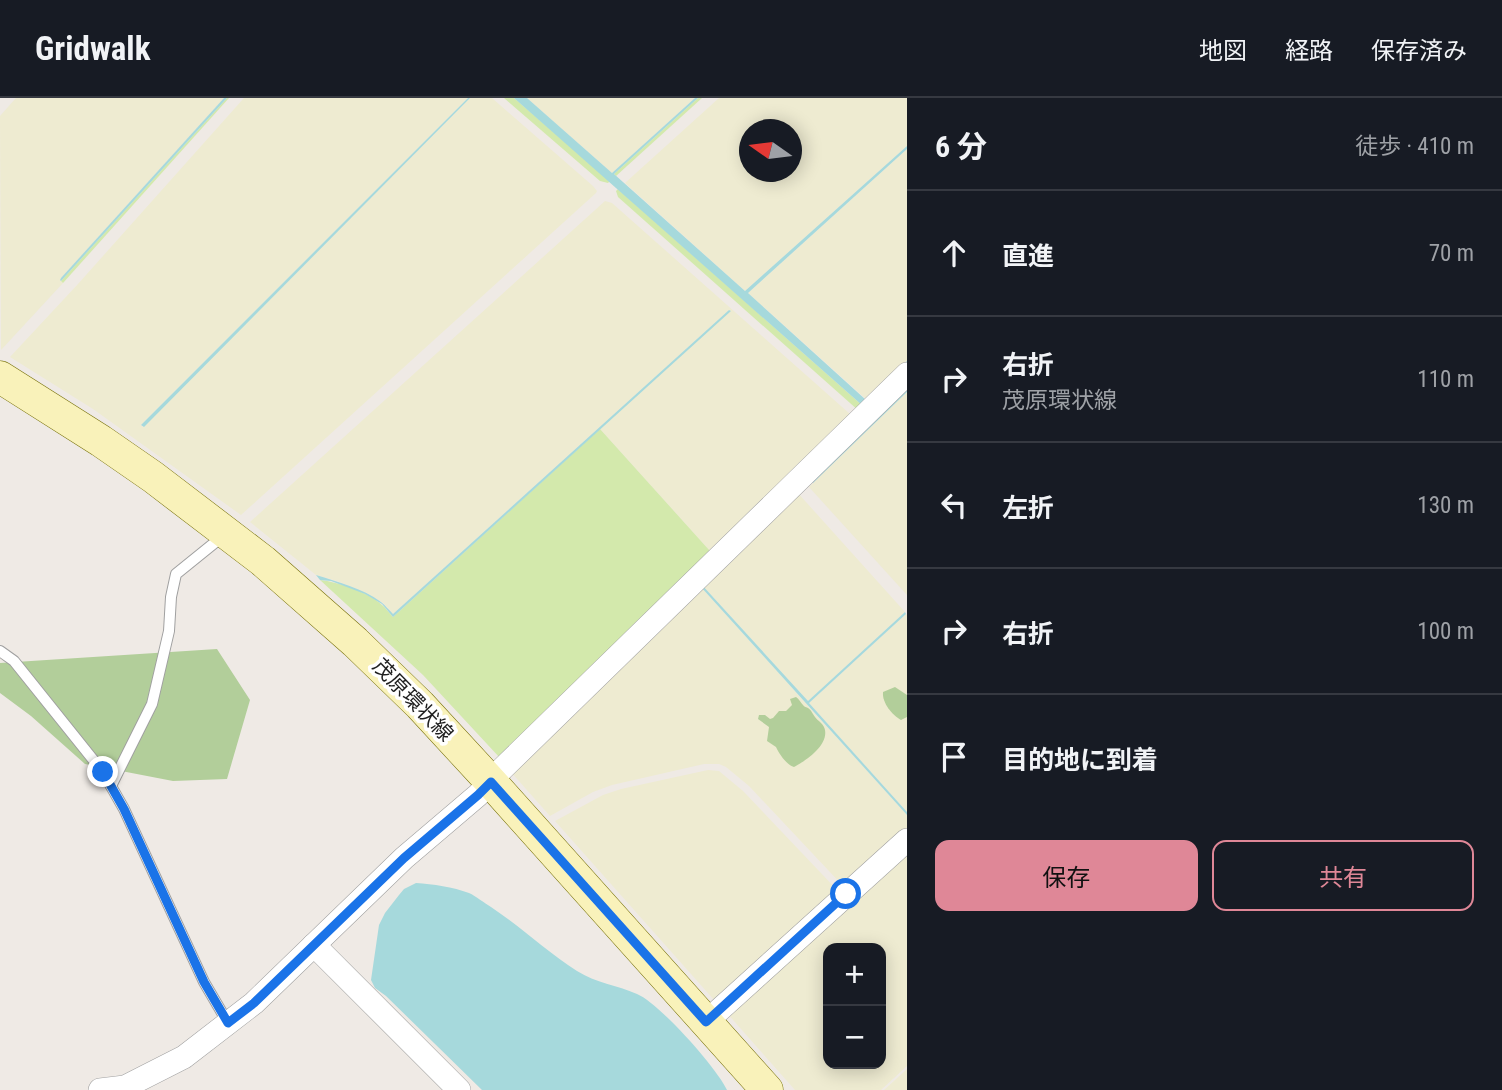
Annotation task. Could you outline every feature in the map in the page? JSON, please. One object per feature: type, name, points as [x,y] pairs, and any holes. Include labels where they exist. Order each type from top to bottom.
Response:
[{"type":"main road","name":"茂原環状線","points":[[0,377],[143,470],[228,533],[299,592],[387,672],[491,782],[767,1090]]},
{"type":"street","points":[[100,1090],[126,1089],[184,1057],[254,1003],[404,858],[478,795],[907,374]]},
{"type":"street","points":[[706,1022],[907,840]]},
{"type":"street","points":[[314,945],[459,1090]]},
{"type":"lane","points":[[111,786],[152,704],[169,631],[171,597],[176,574],[228,533]]},
{"type":"lane","points":[[0,651],[14,661],[103,772],[124,809],[204,982],[228,1023]]},
{"type":"shaded area","points":[[16,98],[224,98],[61,278],[63,283],[1,350],[0,116]]},
{"type":"shaded area","points":[[244,98],[468,98],[141,425],[143,427],[470,98],[492,98],[597,191],[241,515],[93,409],[10,357]]},
{"type":"shaded area","points":[[527,98],[695,98],[612,173]]},
{"type":"shaded area","points":[[719,98],[907,98],[907,146],[745,291],[625,183]]},
{"type":"shaded area","points":[[907,149],[907,361],[867,400],[748,293]]},
{"type":"shaded area","points":[[605,201],[612,203],[850,414],[710,551],[600,429],[729,310],[393,614],[383,603],[368,594],[316,575],[250,522]]},
{"type":"shaded area","points":[[907,392],[907,595],[809,487]]},
{"type":"shaded area","points":[[797,492],[905,612],[808,701],[702,585]]},
{"type":"shaded area","points":[[701,587],[907,815],[907,830],[844,887],[749,786],[719,764],[704,764],[612,785],[593,792],[550,816],[510,771]]},
{"type":"shaded area","points":[[907,615],[907,812],[809,703]]},
{"type":"shaded area","points":[[708,770],[719,771],[743,791],[839,892],[715,1001],[555,821],[603,795],[621,789]]},
{"type":"shaded area","points":[[907,853],[907,1066],[881,1090],[795,1090],[726,1012]]},
{"type":"shaded area","points":[[907,1069],[907,1090],[884,1090]]},
{"type":"green space","points":[[229,98],[63,283],[61,281]]},
{"type":"green space","points":[[504,98],[514,98],[610,181],[600,181]]},
{"type":"green space","points":[[698,98],[702,98],[616,176],[614,174]]},
{"type":"green space","points":[[618,189],[863,406],[859,411],[618,197]]},
{"type":"green space","points":[[600,429],[710,551],[500,758],[423,675],[320,580],[344,585],[369,596],[393,617]]},
{"type":"green space","points":[[217,649],[250,700],[227,779],[173,781],[85,764],[31,716],[0,693],[0,663]]},
{"type":"green space","points":[[895,687],[907,695],[907,717],[901,720],[888,708],[883,696],[883,692]]},
{"type":"green space","points":[[796,697],[822,724],[825,736],[815,752],[794,767],[767,741],[769,727],[758,719],[759,715],[770,719],[779,711],[786,711],[792,705],[790,699]]},
{"type":"water","points":[[224,98],[227,98],[61,281],[61,278]]},
{"type":"water","points":[[468,98],[144,427],[141,425]]},
{"type":"water","points":[[514,98],[527,98],[612,173],[698,98],[614,174],[745,291],[907,146],[907,149],[748,293],[866,400],[907,361],[907,364],[863,406]]},
{"type":"water","points":[[731,311],[393,617],[382,604],[365,594],[331,581],[320,580],[316,575],[366,593],[381,602],[393,614]]},
{"type":"water","points":[[907,390],[907,392],[812,482]]},
{"type":"water","points":[[702,585],[808,701],[905,612],[906,614],[809,703],[907,815],[701,587]]},
{"type":"water","points":[[416,883],[450,887],[472,894],[577,971],[647,1000],[687,1037],[727,1090],[482,1090],[375,988],[371,980],[379,925],[404,889]]},
{"type":"route","points":[[103,772],[124,809],[204,982],[228,1023],[254,1003],[404,858],[491,782],[706,1022],[846,894]]}]
